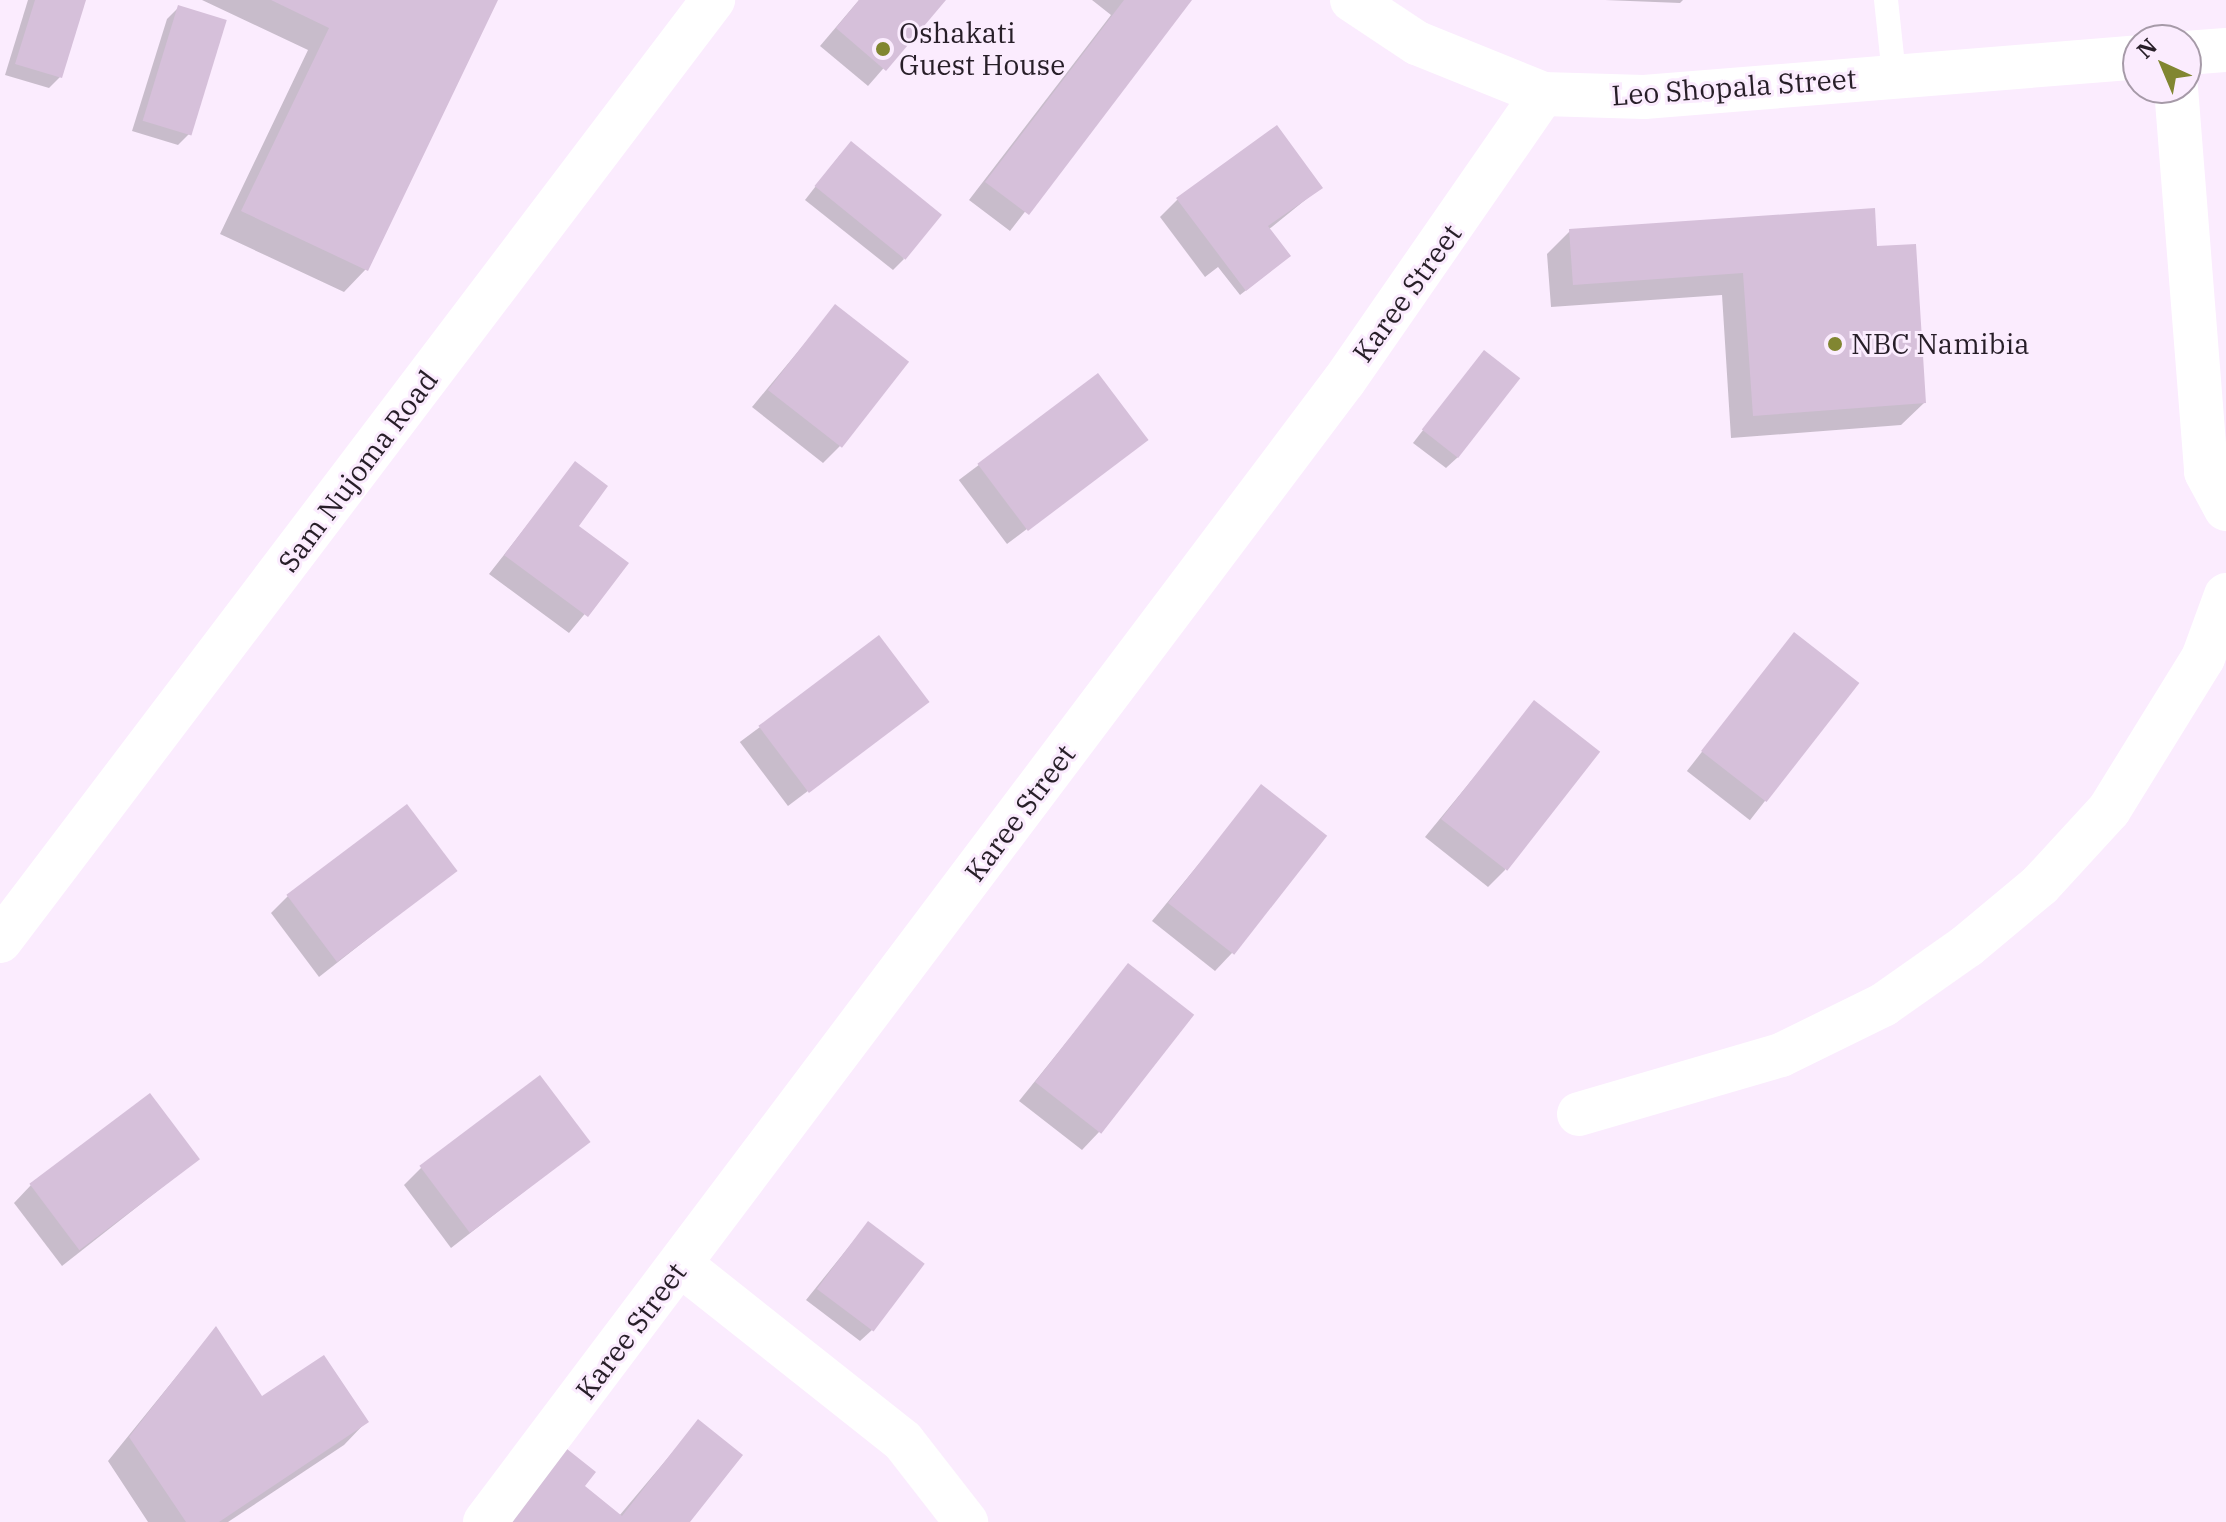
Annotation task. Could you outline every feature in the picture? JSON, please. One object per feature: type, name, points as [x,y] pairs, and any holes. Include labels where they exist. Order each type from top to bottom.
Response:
[{"type":"street","name":"Sam Nujoma Road","points":[[0,941],[713,0]]},
{"type":"street","name":"Leo Shopala Street","points":[[1352,0],[1417,43],[1543,94],[1644,97],[2122,58]]},
{"type":"street","points":[[2202,52],[2226,50]]},
{"type":"street","name":"Karee Street","points":[[485,1522],[1344,381],[1543,94]]},
{"type":"street","points":[[2177,104],[2206,472],[2226,509]]},
{"type":"street","points":[[1579,1114],[1781,1055],[1883,1005],[1967,946],[2040,885],[2109,810],[2203,658],[2226,595]]},
{"type":"street","points":[[681,1265],[903,1441],[966,1522]]},
{"type":"lane","points":[[1886,0],[1894,75]]},
{"type":"building","points":[[35,0],[86,0],[62,78],[15,64]]},
{"type":"building","points":[[271,0],[498,0],[368,271],[241,211],[329,28]]},
{"type":"building","name":"Oshakati Guest House","points":[[859,0],[946,0],[886,71],[836,28]]},
{"type":"building","points":[[1124,0],[1192,0],[1029,215],[985,182]]},
{"type":"building","points":[[178,5],[227,20],[191,136],[143,121]]},
{"type":"building","points":[[1277,125],[1323,188],[1268,226],[1291,256],[1246,291],[1176,198]]},
{"type":"building","points":[[851,141],[942,215],[905,260],[814,186]]},
{"type":"building","name":"NBC Namibia","points":[[1875,208],[1877,246],[1916,244],[1926,403],[1753,416],[1743,273],[1573,285],[1569,229]]},
{"type":"building","points":[[835,304],[909,362],[842,448],[768,390]]},
{"type":"building","points":[[1484,350],[1520,378],[1458,458],[1422,430]]},
{"type":"building","points":[[1098,373],[1149,440],[1028,531],[977,464]]},
{"type":"building","points":[[575,461],[608,486],[579,526],[629,563],[588,617],[504,555]]},
{"type":"building","points":[[1794,632],[1859,683],[1766,802],[1701,751]]},
{"type":"building","points":[[879,635],[930,702],[809,793],[758,726]]},
{"type":"building","points":[[1534,700],[1600,752],[1507,871],[1441,819]]},
{"type":"building","points":[[1261,784],[1327,836],[1234,955],[1168,903]]},
{"type":"building","points":[[407,804],[458,871],[337,962],[286,895]]},
{"type":"building","points":[[1128,963],[1194,1015],[1101,1134],[1035,1082]]},
{"type":"building","points":[[540,1075],[591,1142],[470,1233],[419,1166]]},
{"type":"building","points":[[150,1093],[200,1159],[79,1250],[29,1184]]},
{"type":"building","points":[[868,1221],[925,1264],[874,1332],[817,1289]]},
{"type":"building","points":[[216,1326],[262,1396],[324,1355],[369,1422],[219,1522],[186,1522],[129,1437]]},
{"type":"building","points":[[698,1419],[743,1455],[690,1522],[501,1522],[562,1445],[596,1472],[585,1486],[622,1516]]},
{"type":"place","name":"Oshakati Guest House","points":[[883,49]]},
{"type":"place","name":"NBC Namibia","points":[[1835,344]]}]
